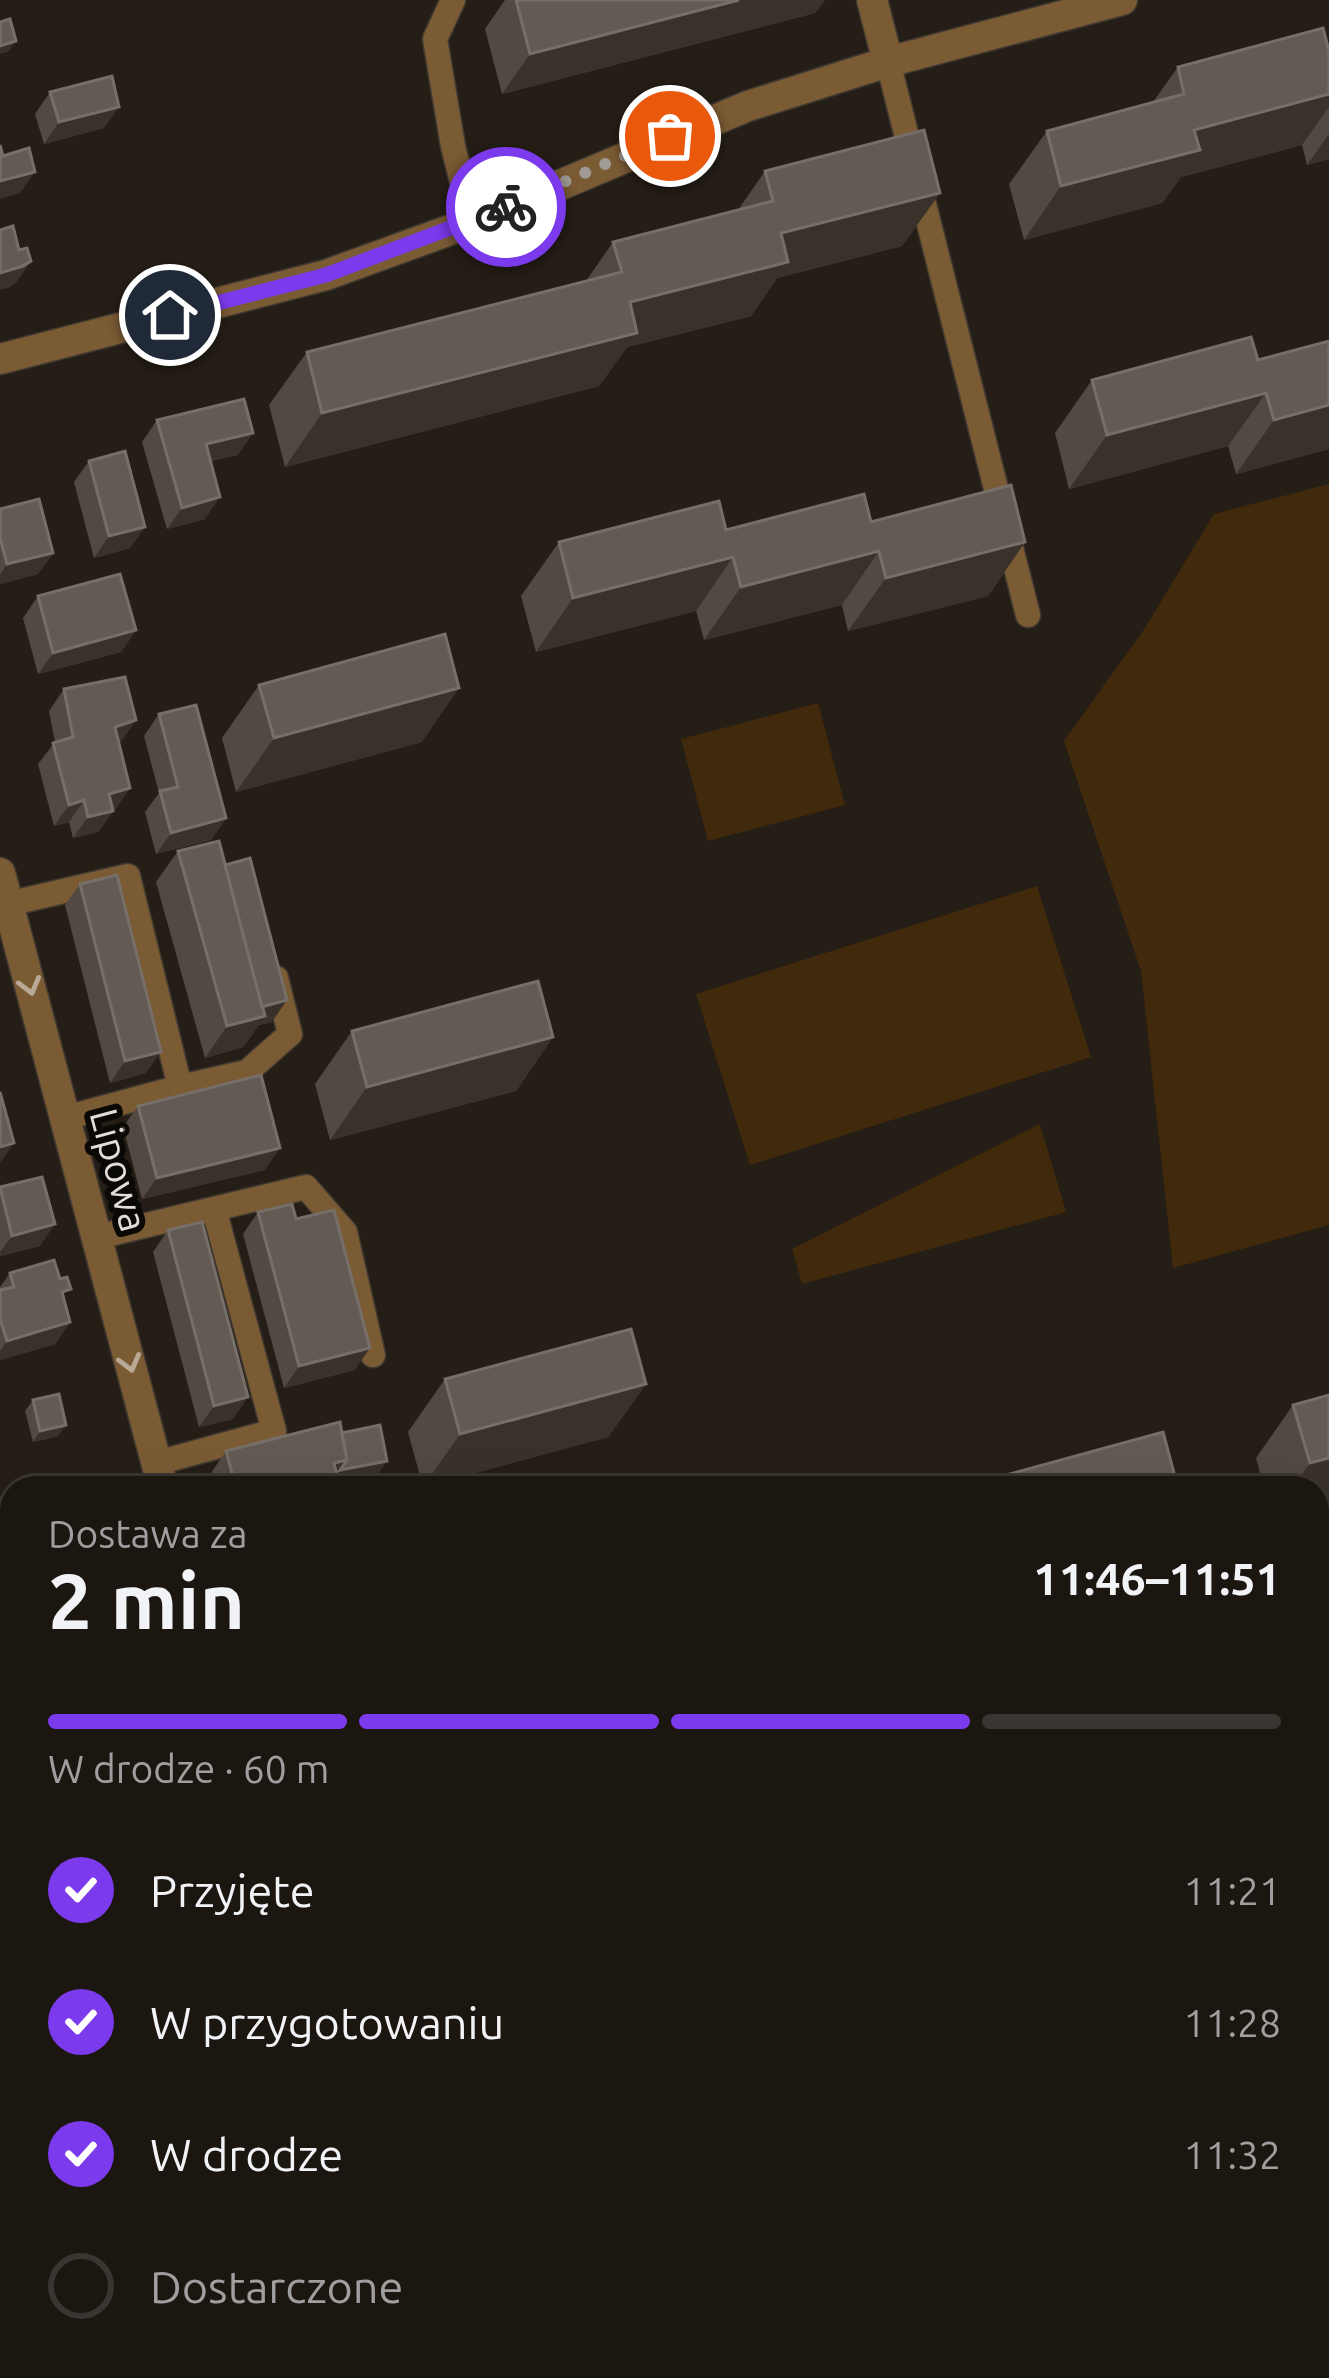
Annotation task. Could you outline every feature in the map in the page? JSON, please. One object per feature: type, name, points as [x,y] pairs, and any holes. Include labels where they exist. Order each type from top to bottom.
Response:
[{"type":"street","points":[[872,0],[888,62]]},
{"type":"street","points":[[0,359],[326,275],[472,222],[748,106],[888,62],[1122,0]]},
{"type":"street","name":"Lipowa","points":[[0,873],[160,1475]]},
{"type":"lane","points":[[453,0],[435,39],[472,222]]},
{"type":"lane","points":[[888,62],[1028,615]]},
{"type":"lane","points":[[8,904],[128,876],[180,1087]]},
{"type":"lane","points":[[65,1118],[247,1072],[290,1034],[268,950]]},
{"type":"lane","points":[[97,1237],[306,1187],[345,1232],[373,1355]]},
{"type":"lane","points":[[160,1475],[274,1431],[214,1208]]},
{"type":"green space","points":[[1329,484],[1329,1225],[1173,1268],[1141,971],[1064,741],[1145,628],[1214,514]]},
{"type":"green space","points":[[818,703],[845,805],[708,841],[681,739]]},
{"type":"green space","points":[[1037,886],[1091,1057],[750,1165],[696,994]]},
{"type":"green space","points":[[1040,1124],[1066,1212],[802,1284],[792,1249]]},
{"type":"building","points":[[516,0],[739,0],[530,54]]},
{"type":"building","points":[[10,19],[16,41],[0,46],[0,22]]},
{"type":"building","points":[[1323,28],[1329,51],[1329,94],[1194,130],[1200,150],[1061,186],[1047,131],[1184,94],[1178,67]]},
{"type":"building","points":[[112,76],[119,107],[59,122],[50,92]]},
{"type":"building","points":[[924,130],[940,193],[781,233],[788,262],[630,302],[637,333],[322,413],[307,352],[622,272],[613,242],[773,201],[765,171]]},
{"type":"building","points":[[0,145],[3,156],[29,148],[35,172],[0,181]]},
{"type":"building","points":[[13,226],[19,250],[27,248],[31,261],[0,273],[0,230]]},
{"type":"building","points":[[1251,337],[1258,360],[1329,341],[1329,405],[1274,420],[1266,393],[1107,435],[1092,380]]},
{"type":"building","points":[[244,399],[253,433],[206,444],[220,497],[182,508],[157,420]]},
{"type":"building","points":[[125,451],[145,527],[109,536],[89,461]]},
{"type":"building","points":[[1011,485],[1025,542],[886,578],[879,551],[741,587],[733,557],[573,598],[559,542],[719,501],[726,530],[864,494],[871,522]]},
{"type":"building","points":[[39,499],[53,553],[7,564],[0,538],[0,509]]},
{"type":"building","points":[[120,574],[136,630],[53,653],[38,596]]},
{"type":"building","points":[[445,634],[459,688],[274,738],[259,685]]},
{"type":"building","points":[[125,677],[136,720],[115,727],[130,788],[109,794],[113,811],[88,817],[84,800],[69,805],[53,743],[73,737],[64,689]]},
{"type":"building","points":[[196,705],[226,818],[171,833],[160,791],[178,787],[159,714]]},
{"type":"building","points":[[219,841],[265,1016],[227,1026],[178,851]]},
{"type":"building","points":[[250,858],[287,1000],[262,1007],[225,865]]},
{"type":"building","points":[[117,875],[161,1052],[125,1061],[80,884]]},
{"type":"building","points":[[538,981],[553,1037],[367,1087],[352,1031]]},
{"type":"building","points":[[261,1075],[280,1148],[157,1178],[138,1106]]},
{"type":"building","points":[[0,1092],[14,1143],[0,1147]]},
{"type":"building","points":[[42,1177],[55,1224],[12,1236],[0,1187]]},
{"type":"building","points":[[292,1204],[296,1219],[334,1210],[370,1348],[299,1366],[258,1212]]},
{"type":"building","points":[[202,1222],[248,1397],[214,1406],[168,1230]]},
{"type":"building","points":[[54,1260],[60,1279],[67,1277],[71,1289],[62,1292],[70,1322],[7,1341],[0,1319],[0,1290],[14,1287],[10,1273]]},
{"type":"building","points":[[631,1329],[646,1384],[460,1434],[445,1379]]},
{"type":"building","points":[[59,1394],[66,1425],[40,1431],[33,1400]]},
{"type":"building","points":[[1329,1395],[1329,1458],[1310,1463],[1293,1405]]},
{"type":"building","points":[[340,1422],[347,1460],[334,1463],[337,1476],[233,1476],[226,1451]]},
{"type":"building","points":[[380,1425],[387,1461],[340,1470],[347,1460],[342,1433]]},
{"type":"building","points":[[1163,1432],[1175,1476],[1006,1476]]},
{"type":"way so far","points":[[506,207],[670,136]]},
{"type":"route","points":[[170,315],[326,275],[506,207]]}]
